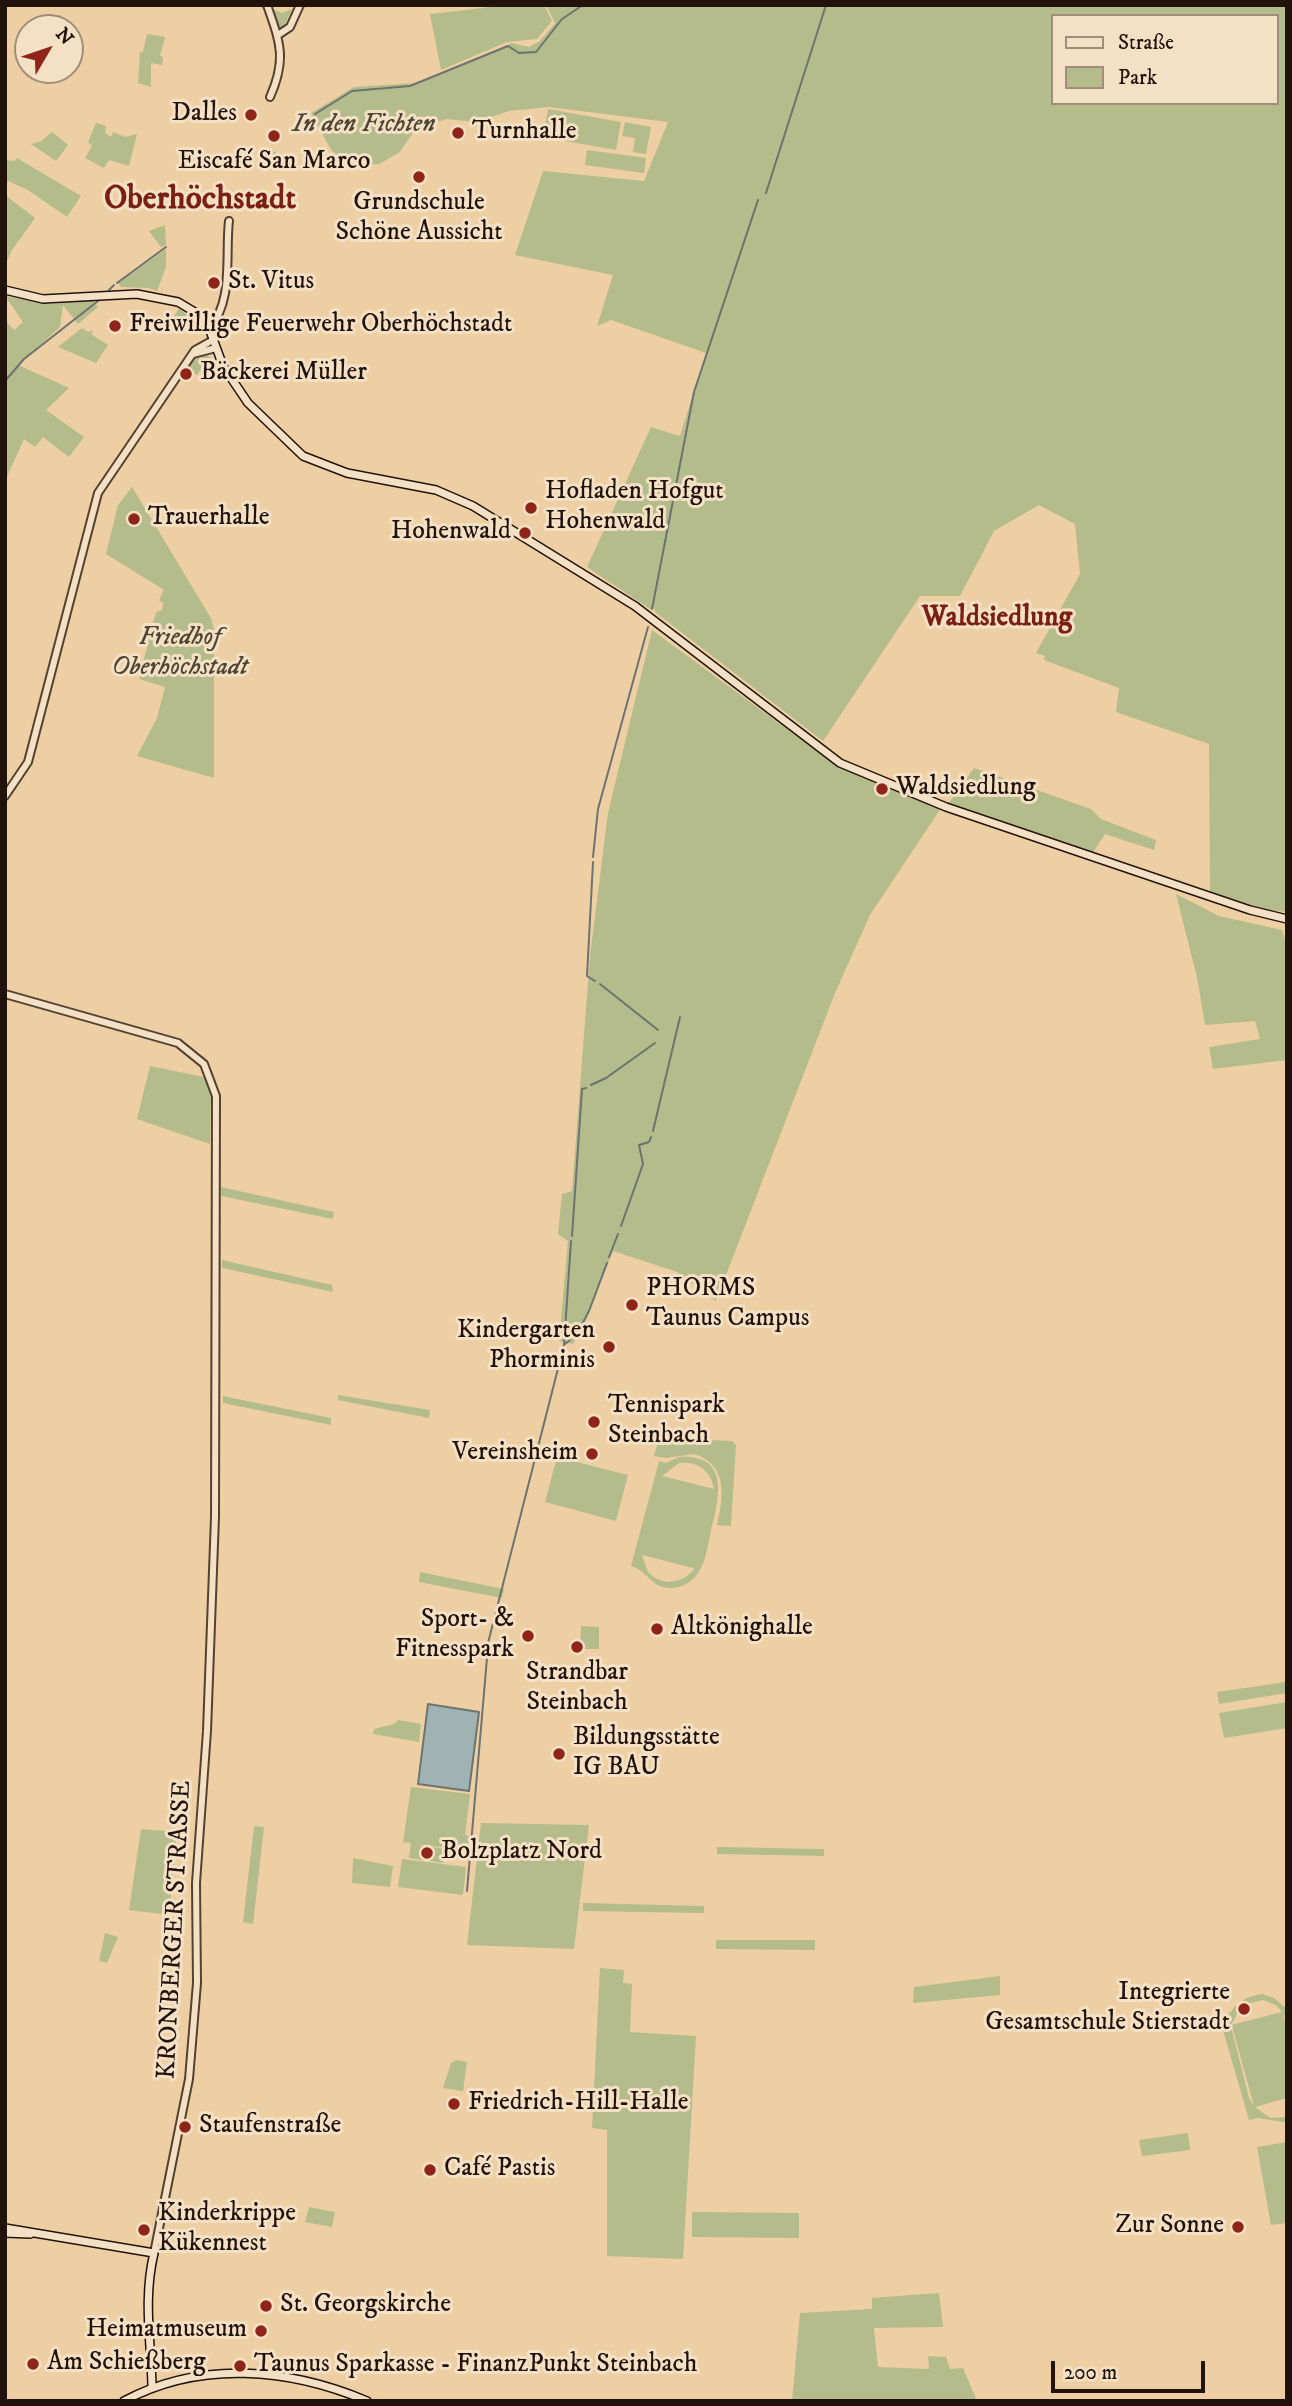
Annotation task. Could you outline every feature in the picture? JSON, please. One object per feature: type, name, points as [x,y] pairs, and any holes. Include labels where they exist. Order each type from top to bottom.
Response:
[{"type":"main road","points":[[5,290],[43,299],[120,294],[156,295],[188,307],[209,328],[229,377],[248,403],[279,436],[310,461],[347,473],[419,486],[450,495],[581,571],[642,612],[840,763],[946,807],[1285,919]]},
{"type":"main road","points":[[5,2230],[154,2253],[147,2295],[146,2322],[152,2386]]},
{"type":"main road","points":[[124,2401],[152,2386],[221,2372],[277,2376],[320,2385],[367,2401]]},
{"type":"street","points":[[267,5],[278,35],[280,70],[270,97]]},
{"type":"street","points":[[278,35],[290,27],[300,5]]},
{"type":"street","points":[[209,328],[218,317],[224,291],[229,220]]},
{"type":"street","points":[[5,796],[28,762],[98,493],[191,355],[200,345],[215,344]]},
{"type":"street","name":"KRONBERGER STRASSE","points":[[5,994],[170,1040],[199,1058],[211,1077],[217,1110],[216,1436],[207,1731],[198,1834],[195,1919],[198,1975],[192,2055],[154,2253]]},
{"type":"green space","points":[[509,5],[544,5],[552,21],[537,39],[507,42],[441,70],[430,14]]},
{"type":"green space","name":"In den Fichten","points":[[546,5],[1287,5],[1287,912],[1268,910],[1210,892],[1209,744],[1116,712],[1119,688],[1044,660],[1045,656],[1036,653],[1080,574],[1075,524],[1039,505],[994,531],[960,596],[920,596],[823,741],[655,612],[654,608],[650,609],[587,567],[651,427],[680,436],[706,353],[611,320],[597,326],[613,275],[515,255],[543,171],[644,181],[668,122],[549,107],[509,111],[477,122],[446,119],[414,131],[400,152],[379,164],[359,165],[348,164],[331,150],[311,113],[354,87],[416,83],[512,43],[529,47],[540,41],[555,23]]},
{"type":"green space","points":[[292,9],[282,30],[279,30],[274,10],[282,13]]},
{"type":"green space","points":[[147,34],[165,37],[160,56],[163,57],[162,65],[151,63],[151,87],[138,83],[140,52],[143,52]]},
{"type":"green space","points":[[548,109],[621,122],[616,150],[543,137]]},
{"type":"green space","points":[[625,122],[651,127],[646,154],[633,152],[635,138],[622,136]]},
{"type":"green space","points":[[96,123],[106,126],[105,133],[111,137],[113,132],[125,137],[137,134],[129,166],[109,160],[104,168],[85,158],[92,146],[88,142]]},
{"type":"green space","points":[[52,132],[68,145],[56,161],[31,144],[41,141]]},
{"type":"green space","points":[[270,148],[279,155],[276,172],[262,166]]},
{"type":"green space","points":[[587,150],[646,158],[644,173],[585,165]]},
{"type":"green space","points":[[17,158],[81,196],[67,217],[28,190],[8,181],[5,186],[5,160],[15,161]]},
{"type":"green space","points":[[5,195],[35,218],[12,250],[5,265]]},
{"type":"green space","points":[[165,225],[166,245],[161,247],[149,231]]},
{"type":"green space","points":[[166,249],[166,267],[157,291],[121,287],[118,283]]},
{"type":"green space","points":[[5,296],[48,304],[93,301],[98,307],[78,324],[63,305],[60,327],[18,365],[69,388],[46,410],[84,437],[69,457],[43,437],[35,447],[24,439],[5,481],[5,320],[14,330],[23,322]]},
{"type":"green space","points":[[179,309],[192,318],[186,330],[171,320]]},
{"type":"green space","points":[[82,328],[88,332],[94,330],[91,334],[108,345],[96,363],[58,347]]},
{"type":"green space","points":[[204,353],[215,361],[212,370],[200,370],[197,375],[187,368],[197,354]]},
{"type":"green space","name":"Friedhof Oberhöchstadt","points":[[132,487],[211,618],[214,629],[214,778],[137,756],[157,718],[165,687],[139,679],[156,612],[162,610],[163,603],[159,600],[164,590],[106,554],[118,505]]},
{"type":"green space","points":[[652,630],[840,768],[941,808],[870,915],[835,993],[726,1275],[721,1277],[716,1301],[677,1272],[613,1251],[587,1318],[573,1344],[559,1341],[568,1241],[558,1234],[562,1194],[572,1191],[590,956],[608,813]]},
{"type":"green space","points":[[974,768],[1091,809],[1101,819],[1156,840],[1154,850],[1105,834],[1091,856],[946,807]]},
{"type":"green space","points":[[1176,894],[1219,916],[1282,930],[1287,947],[1287,1060],[1213,1069],[1209,1047],[1260,1039],[1255,1021],[1205,1025],[1197,977]]},
{"type":"green space","points":[[150,1066],[204,1077],[211,1095],[210,1144],[137,1119]]},
{"type":"green space","points":[[221,1187],[334,1212],[333,1219],[221,1196]]},
{"type":"green space","points":[[222,1260],[332,1285],[333,1292],[222,1268]]},
{"type":"green space","points":[[338,1395],[430,1410],[429,1418],[338,1400]]},
{"type":"green space","points":[[223,1396],[331,1418],[331,1425],[223,1403]]},
{"type":"green space","points":[[659,1438],[732,1441],[736,1445],[731,1526],[717,1525],[722,1494],[718,1474],[713,1466],[694,1454],[666,1458],[654,1456]]},
{"type":"green space","points":[[557,1457],[628,1475],[616,1521],[545,1502]]},
{"type":"green space","points":[[679,1457],[696,1458],[707,1463],[714,1470],[718,1492],[708,1547],[701,1568],[690,1581],[672,1588],[659,1586],[631,1566],[659,1461],[666,1463]],"holes":[[[679,1463],[702,1468],[710,1477],[714,1489],[662,1476]],[[642,1555],[693,1568],[694,1569],[677,1581],[659,1580],[648,1572]]]},
{"type":"green space","points":[[420,1572],[504,1589],[502,1598],[419,1582]]},
{"type":"green space","points":[[581,1626],[599,1627],[599,1649],[580,1649]]},
{"type":"green space","points":[[1286,1682],[1287,1693],[1219,1704],[1217,1692]]},
{"type":"green space","points":[[1287,1702],[1287,1728],[1224,1738],[1219,1713]]},
{"type":"green space","points":[[398,1720],[421,1724],[419,1742],[373,1734],[374,1729],[394,1724]]},
{"type":"green space","points":[[411,1787],[470,1794],[465,1835],[469,1836],[468,1850],[415,1844],[445,1849],[443,1863],[409,1858],[411,1843],[403,1842]]},
{"type":"green space","points":[[481,1823],[589,1825],[574,1949],[467,1945]]},
{"type":"green space","points":[[254,1826],[264,1827],[253,1924],[243,1922]]},
{"type":"green space","points":[[141,1829],[177,1832],[169,1915],[129,1910]]},
{"type":"green space","points":[[717,1847],[824,1849],[824,1856],[717,1854]]},
{"type":"green space","points":[[353,1858],[393,1866],[390,1887],[352,1883]]},
{"type":"green space","points":[[402,1859],[466,1867],[463,1895],[398,1887]]},
{"type":"green space","points":[[583,1903],[704,1906],[704,1913],[583,1911]]},
{"type":"green space","points":[[105,1933],[118,1937],[107,1963],[99,1961]]},
{"type":"green space","points":[[716,1940],[815,1940],[815,1950],[716,1949]]},
{"type":"green space","points":[[600,1968],[624,1970],[623,1983],[632,1984],[630,2032],[696,2036],[683,2259],[607,2256],[607,2130],[592,2128]]},
{"type":"green space","points":[[1000,1976],[1000,1995],[913,2003],[914,1987]]},
{"type":"green space","points":[[1262,1994],[1274,1998],[1287,2009],[1287,2021],[1283,2014],[1287,2028],[1287,2098],[1255,2107],[1270,2118],[1287,2117],[1287,2121],[1283,2122],[1258,2118],[1249,2120],[1219,2016],[1230,2013],[1240,2002]],"holes":[[[1263,2000],[1276,2005],[1282,2012],[1231,2025],[1242,2005]],[[1232,2026],[1254,2106],[1249,2098]]]},
{"type":"green space","points":[[456,2060],[467,2062],[463,2091],[443,2088],[451,2063]]},
{"type":"green space","points":[[1188,2133],[1190,2150],[1142,2156],[1139,2140]]},
{"type":"green space","points":[[1287,2142],[1287,2223],[1271,2225],[1257,2147]]},
{"type":"green space","points":[[309,2207],[335,2212],[332,2227],[305,2222]]},
{"type":"green space","points":[[692,2212],[799,2213],[799,2238],[692,2237]]},
{"type":"green space","points":[[939,2293],[943,2327],[874,2328],[878,2367],[929,2369],[928,2356],[946,2357],[950,2369],[963,2368],[977,2401],[792,2401],[800,2313],[872,2309],[872,2298]]},
{"type":"shaded area","points":[[428,1704],[479,1712],[469,1791],[418,1784]]},
{"type":"waterway","points":[[315,114],[352,91],[410,86],[508,46],[519,53],[536,52],[562,19],[583,5]]},
{"type":"waterway","points":[[766,193],[826,5]]},
{"type":"waterway","points":[[652,609],[694,392],[758,200]]},
{"type":"waterway","points":[[117,283],[166,247]]},
{"type":"waterway","points":[[109,290],[114,285]]},
{"type":"waterway","points":[[5,381],[24,359],[98,301]]},
{"type":"waterway","points":[[593,857],[598,809],[648,627]]},
{"type":"waterway","points":[[593,862],[587,976],[595,981]]},
{"type":"waterway","points":[[600,984],[658,1030]]},
{"type":"waterway","points":[[653,1131],[680,1017]]},
{"type":"waterway","points":[[591,1085],[606,1078],[655,1043]]},
{"type":"waterway","points":[[572,1236],[582,1089],[586,1088]]},
{"type":"waterway","points":[[621,1226],[643,1164],[639,1145],[649,1142],[651,1137]]},
{"type":"waterway","points":[[609,1257],[618,1234]]},
{"type":"waterway","points":[[488,1643],[564,1345],[571,1241]]},
{"type":"waterway","points":[[575,1338],[589,1311],[607,1263]]},
{"type":"waterway","points":[[565,1344],[570,1340]]},
{"type":"waterway","points":[[467,1891],[487,1658]]},
{"type":"place","name":"Dalles","points":[[251,115]]},
{"type":"place","name":"Turnhalle","points":[[458,133]]},
{"type":"place","name":"Eiscafé San Marco","points":[[274,136]]},
{"type":"place","name":"Grundschule Schöne Aussicht","points":[[419,177]]},
{"type":"place","name":"St. Vitus","points":[[214,283]]},
{"type":"place","name":"Freiwillige Feuerwehr Oberhöchstadt","points":[[115,326]]},
{"type":"place","name":"Bäckerei Müller","points":[[186,374]]},
{"type":"place","name":"Hofladen Hofgut Hohenwald","points":[[531,508]]},
{"type":"place","name":"Trauerhalle","points":[[134,519]]},
{"type":"place","name":"Hohenwald","points":[[525,533]]},
{"type":"place","name":"Waldsiedlung","points":[[882,789]]},
{"type":"place","name":"PHORMS Taunus Campus","points":[[632,1305]]},
{"type":"place","name":"Kindergarten Phorminis","points":[[609,1347]]},
{"type":"place","name":"Tennispark Steinbach","points":[[594,1422]]},
{"type":"place","name":"Vereinsheim","points":[[592,1454]]},
{"type":"place","name":"Altkönighalle","points":[[657,1629]]},
{"type":"place","name":"Sport- & Fitnesspark","points":[[528,1636]]},
{"type":"place","name":"Strandbar Steinbach","points":[[577,1647]]},
{"type":"place","name":"Bildungsstätte IG BAU","points":[[559,1754]]},
{"type":"place","name":"Bolzplatz Nord","points":[[427,1853]]},
{"type":"place","name":"Integrierte Gesamtschule Stierstadt","points":[[1244,2009]]},
{"type":"place","name":"Friedrich-Hill-Halle","points":[[454,2104]]},
{"type":"place","name":"Staufenstraße","points":[[185,2127]]},
{"type":"place","name":"Café Pastis","points":[[430,2170]]},
{"type":"place","name":"Zur Sonne","points":[[1238,2227]]},
{"type":"place","name":"Kinderkrippe Kükennest","points":[[144,2230]]},
{"type":"place","name":"St. Georgskirche","points":[[266,2306]]},
{"type":"place","name":"Heimatmuseum","points":[[261,2331]]},
{"type":"place","name":"Am Schießberg","points":[[33,2364]]},
{"type":"place","name":"Taunus Sparkasse - FinanzPunkt Steinbach","points":[[240,2366]]},
{"type":"district","name":"Oberhöchstadt","points":[[200,201]]},
{"type":"district","name":"Waldsiedlung","points":[[997,619]]}]
